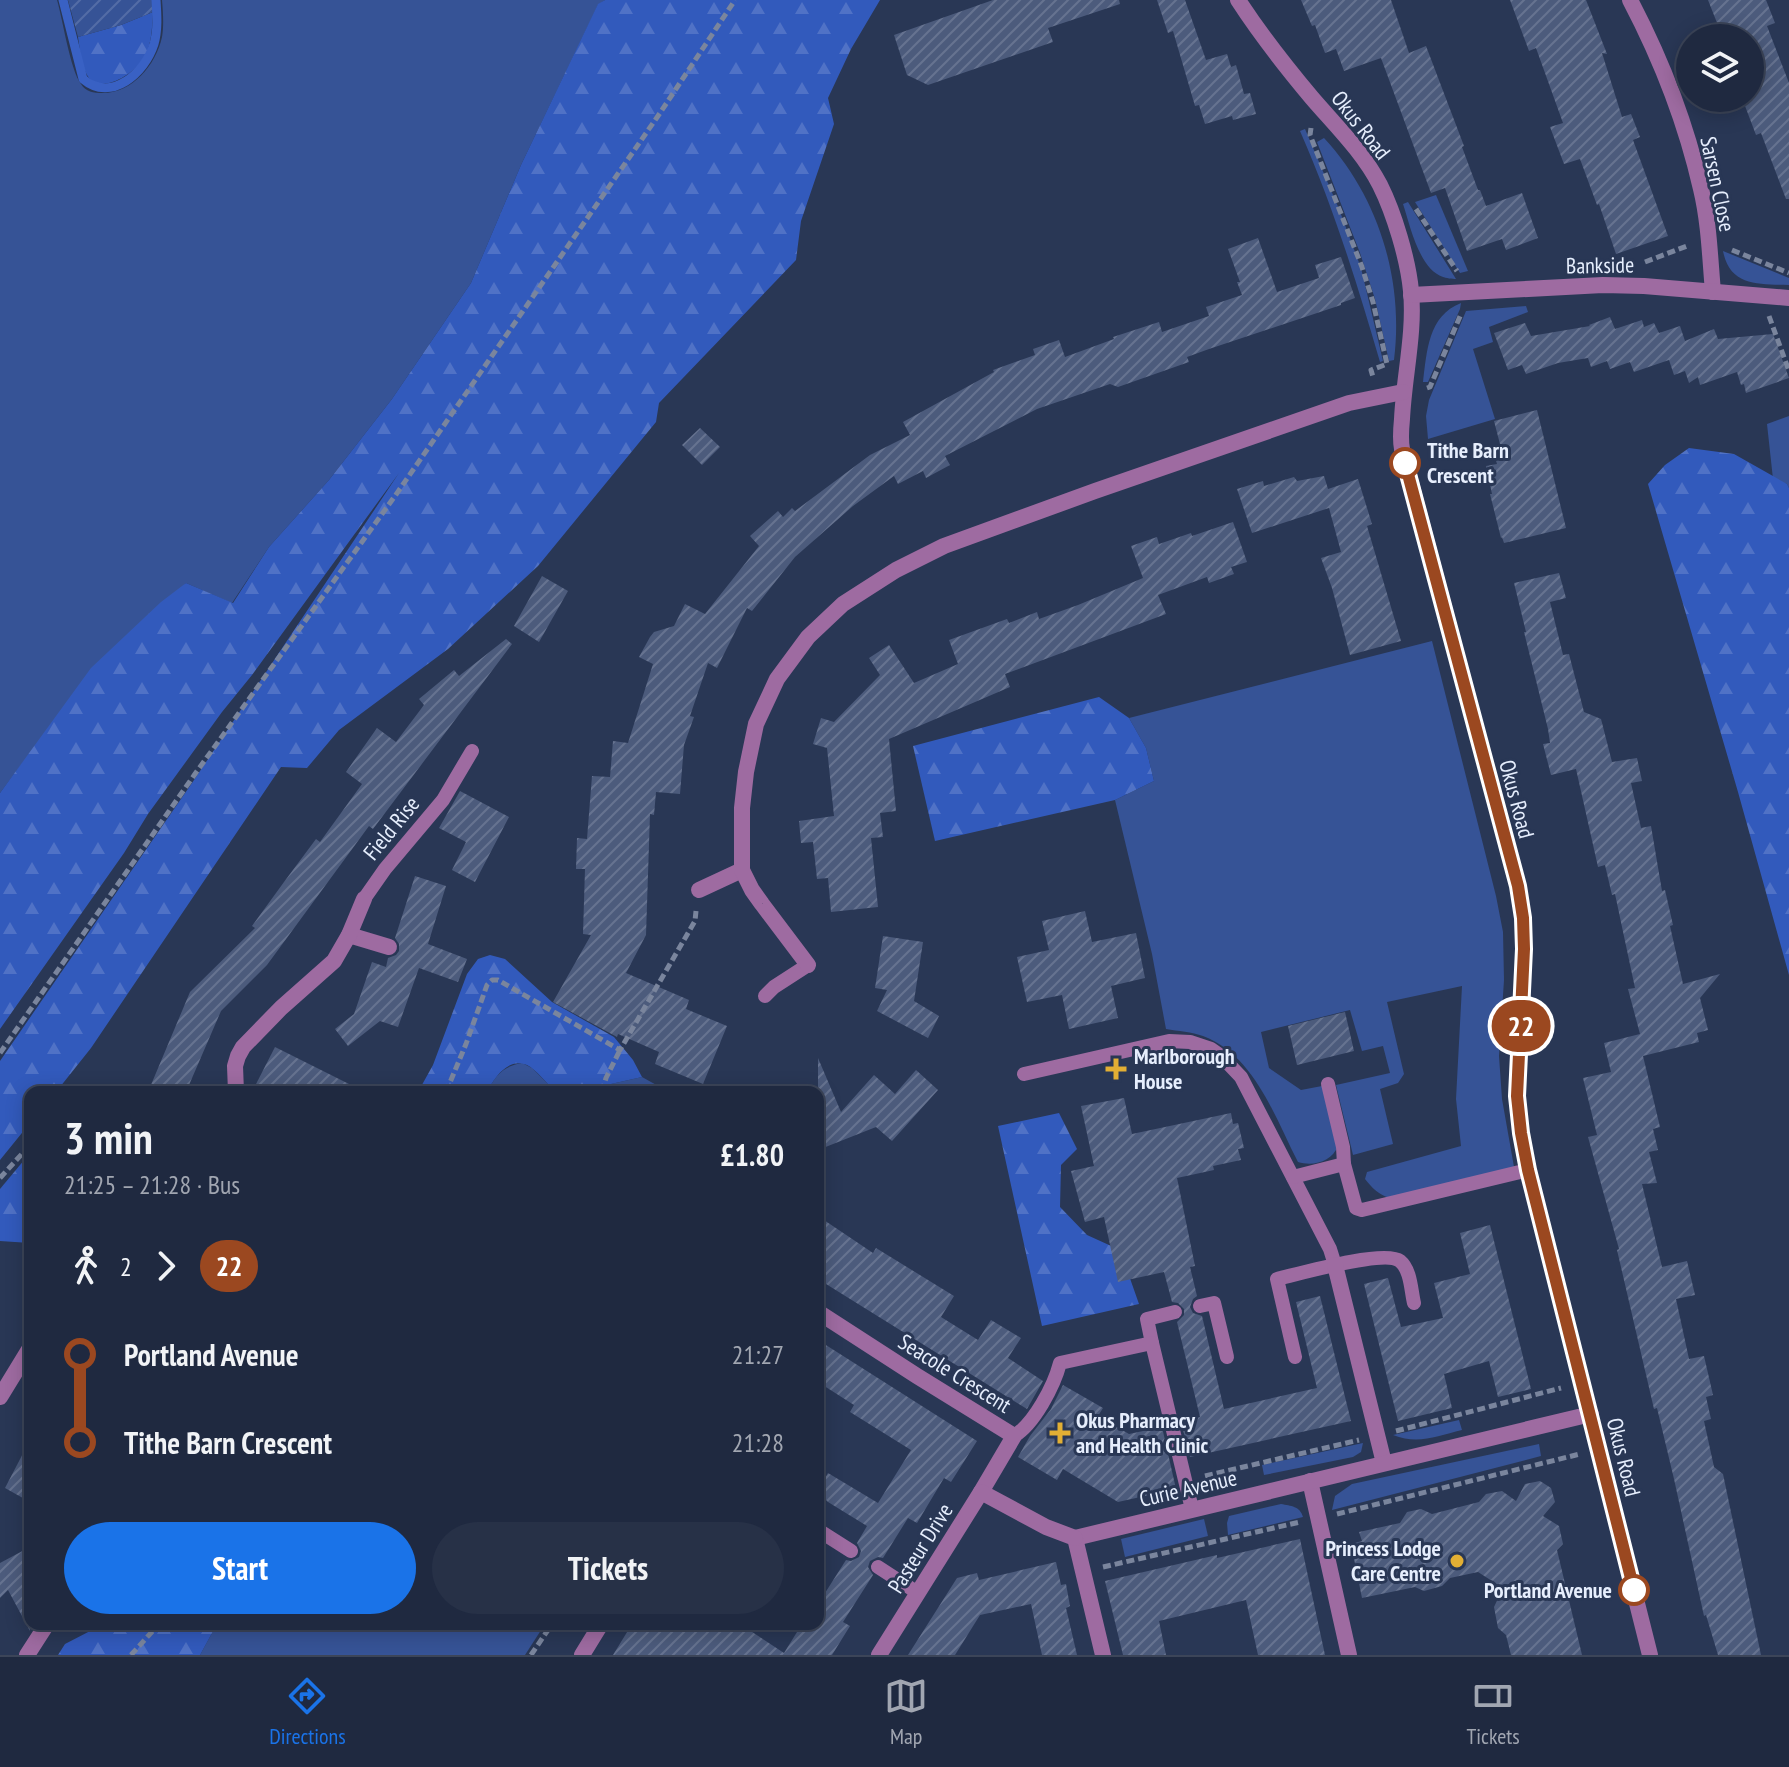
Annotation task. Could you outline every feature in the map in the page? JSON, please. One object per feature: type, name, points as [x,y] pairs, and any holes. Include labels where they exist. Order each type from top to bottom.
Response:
[{"type":"street","name":"Okus Road","points":[[1238,0],[1276,53],[1364,159],[1380,185],[1395,223],[1411,295],[1400,440],[1518,886],[1523,918],[1517,1096],[1521,1133],[1650,1655]]},
{"type":"street","name":"Sarsen Close","points":[[1630,0],[1651,41],[1675,103],[1701,190],[1713,292]]},
{"type":"street","name":"Bankside","points":[[1411,295],[1623,286],[1789,298]]},
{"type":"street","points":[[808,965],[752,890],[742,870],[742,808],[756,724],[777,679],[808,637],[843,604],[896,570],[944,546],[1349,403],[1403,392]]},
{"type":"street","points":[[699,890],[742,870]]},
{"type":"street","name":"Field Rise","points":[[236,1086],[235,1066],[243,1047],[334,961],[364,899]]},
{"type":"street","points":[[349,935],[389,947]]},
{"type":"street","points":[[1335,1265],[1384,1463]]},
{"type":"street","name":"Seacole Crescent","points":[[824,1316],[1014,1436],[981,1492]]},
{"type":"street","points":[[0,1397],[24,1358]]},
{"type":"street","name":"Curie Avenue","points":[[1075,1538],[1591,1414]]},
{"type":"street","points":[[1310,1481],[1349,1655]]},
{"type":"street","name":"Pasteur Drive","points":[[879,1655],[981,1492],[1046,1527],[1075,1538]]},
{"type":"street","points":[[1075,1538],[1103,1655]]},
{"type":"street","points":[[27,1655],[43,1630]]},
{"type":"street","points":[[582,1655],[597,1630]]},
{"type":"lane","name":"Field Rise","points":[[364,899],[443,800],[472,751]]},
{"type":"lane","points":[[765,996],[808,965]]},
{"type":"lane","points":[[1024,1074],[1158,1042],[1201,1045],[1221,1056],[1241,1077],[1330,1249],[1335,1265]]},
{"type":"lane","points":[[1328,1084],[1356,1208],[1362,1210],[1528,1170]]},
{"type":"lane","points":[[1293,1177],[1344,1164]]},
{"type":"lane","points":[[1295,1357],[1277,1279],[1335,1265],[1390,1257],[1401,1262],[1407,1273],[1414,1303]]},
{"type":"lane","points":[[1200,1306],[1214,1303],[1227,1357]]},
{"type":"lane","points":[[1175,1312],[1147,1319],[1192,1509]]},
{"type":"lane","points":[[1014,1436],[1024,1429],[1056,1380],[1060,1363],[1152,1343]]},
{"type":"lane","points":[[824,1534],[851,1551]]},
{"type":"lane","points":[[878,1567],[918,1593]]},
{"type":"path","points":[[0,1053],[403,484],[652,126],[735,0]]},
{"type":"path","points":[[1317,104],[1310,135],[1362,267],[1387,364],[1371,370],[1378,397]]},
{"type":"path","points":[[1385,198],[1405,192],[1460,277],[1466,292],[1462,312],[1430,387],[1403,392]]},
{"type":"path","points":[[1623,286],[1625,270],[1708,239],[1789,273]]},
{"type":"path","points":[[1761,296],[1789,371]]},
{"type":"path","points":[[604,1086],[620,1050],[695,921],[699,890]]},
{"type":"path","points":[[448,1086],[487,985],[492,980],[498,980],[620,1050]]},
{"type":"path","points":[[0,1178],[24,1152]]},
{"type":"path","points":[[131,1655],[154,1630]]},
{"type":"path","points":[[531,1655],[548,1630]]},
{"type":"shaded area","points":[[0,0],[57,0],[77,77],[83,87],[103,93],[114,92],[133,83],[154,58],[162,37],[162,0],[605,0],[598,5],[521,165],[471,283],[392,399],[329,480],[269,547],[232,603],[186,583],[24,761],[0,793]]},
{"type":"shaded area","points":[[68,0],[152,0],[153,12],[78,37]]},
{"type":"shaded area","points":[[1305,129],[1361,268],[1383,361],[1380,362],[1344,245],[1300,131]]},
{"type":"shaded area","points":[[1324,138],[1360,186],[1383,242],[1395,300],[1394,360],[1389,361],[1375,299],[1360,253],[1317,142]]},
{"type":"shaded area","points":[[1436,195],[1468,271],[1460,273],[1415,202]]},
{"type":"shaded area","points":[[1408,202],[1456,279],[1435,272],[1422,256],[1403,204]]},
{"type":"shaded area","points":[[1723,251],[1789,278],[1789,285],[1757,283],[1739,277],[1727,263]]},
{"type":"shaded area","points":[[1461,303],[1428,382],[1423,382],[1431,336],[1442,316]]},
{"type":"shaded area","points":[[1526,306],[1528,312],[1489,327],[1493,342],[1473,349],[1495,419],[1428,439],[1426,416],[1429,400],[1466,311]]},
{"type":"shaded area","points":[[1789,416],[1789,488],[1787,484],[1773,479],[1767,424]]},
{"type":"shaded area","points":[[1432,641],[1503,932],[1504,980],[1499,1056],[1502,1099],[1514,1167],[1390,1198],[1370,1185],[1365,1179],[1367,1172],[1461,1146],[1456,1099],[1462,986],[1387,1002],[1404,1074],[1398,1083],[1380,1089],[1393,1144],[1353,1155],[1336,1085],[1390,1073],[1383,1046],[1362,1051],[1350,1010],[1261,1032],[1269,1068],[1301,1090],[1322,1086],[1338,1146],[1322,1162],[1298,1162],[1261,1089],[1236,1058],[1221,1045],[1203,1036],[1166,1029],[1152,954],[1115,800],[1154,781],[1146,748],[1129,718]]},
{"type":"shaded area","points":[[522,1063],[532,1068],[550,1086],[490,1086],[500,1073]]},
{"type":"shaded area","points":[[642,1077],[658,1086],[602,1086]]},
{"type":"shaded area","points":[[1459,1420],[1462,1430],[1436,1437],[1411,1439],[1393,1435]]},
{"type":"shaded area","points":[[1363,1443],[1361,1452],[1353,1457],[1264,1475],[1262,1465]]},
{"type":"shaded area","points":[[1539,1444],[1541,1456],[1332,1510],[1335,1496],[1352,1484]]},
{"type":"shaded area","points":[[1281,1504],[1292,1506],[1303,1517],[1228,1535],[1229,1516]]},
{"type":"shaded area","points":[[1204,1519],[1208,1536],[1125,1557],[1121,1539]]},
{"type":"shaded area","points":[[214,1630],[541,1630],[525,1655],[200,1655]]},
{"type":"green space","points":[[605,0],[880,0],[851,49],[828,98],[834,124],[801,221],[796,260],[659,403],[656,422],[538,566],[448,649],[339,730],[307,768],[281,767],[91,1048],[61,1086],[24,1086],[24,1130],[0,1160],[0,1061],[192,783],[399,473],[148,814],[0,1029],[0,793],[91,668],[161,602],[186,583],[233,603],[269,547],[329,480],[392,399],[471,283],[521,165],[598,4]]},
{"type":"green space","points":[[153,12],[149,46],[135,69],[109,83],[93,81],[83,66],[78,37]]},
{"type":"green space","points":[[1689,448],[1734,454],[1789,488],[1789,975],[1648,484],[1665,465]]},
{"type":"green space","points":[[1099,697],[1129,718],[1146,748],[1154,781],[1115,800],[935,841],[913,746]]},
{"type":"green space","points":[[490,955],[505,959],[552,1002],[614,1037],[642,1077],[602,1086],[550,1086],[534,1070],[520,1063],[502,1070],[491,1086],[421,1086],[433,1065],[467,974],[478,959]]},
{"type":"green space","points":[[1059,1113],[1077,1149],[1061,1165],[1060,1207],[1087,1235],[1120,1250],[1139,1304],[1042,1326],[998,1126]]},
{"type":"green space","points":[[24,1160],[24,1243],[0,1241],[0,1189]]},
{"type":"green space","points":[[92,1630],[214,1630],[200,1655],[58,1655],[65,1644]]},
{"type":"building","points":[[993,0],[1119,0],[1120,4],[1048,28],[1053,42],[928,85],[907,75],[894,35]]},
{"type":"building","points":[[1157,0],[1185,0],[1206,60],[1227,54],[1231,67],[1236,65],[1244,94],[1250,93],[1256,114],[1233,120],[1232,116],[1205,124],[1199,105],[1195,106],[1173,31],[1168,33]]},
{"type":"building","points":[[1301,0],[1391,0],[1409,53],[1426,46],[1486,206],[1522,193],[1538,238],[1506,250],[1502,239],[1467,251],[1445,188],[1431,193],[1381,58],[1344,71],[1336,49],[1325,53],[1315,25],[1312,26]]},
{"type":"building","points":[[1510,0],[1586,0],[1607,54],[1602,53],[1622,117],[1631,114],[1640,137],[1633,140],[1668,236],[1616,254],[1580,159],[1564,164],[1550,127],[1563,123],[1536,48],[1529,51]]},
{"type":"building","points":[[1708,0],[1766,0],[1775,23],[1767,26],[1789,83],[1789,199],[1786,199],[1761,133],[1756,135],[1747,112],[1764,112],[1764,24],[1717,24]]},
{"type":"building","points":[[1258,238],[1277,292],[1319,278],[1315,265],[1341,257],[1355,298],[1187,357],[1189,362],[1118,387],[1110,384],[1037,409],[945,456],[950,465],[926,478],[923,471],[898,484],[894,476],[853,506],[795,557],[752,611],[747,608],[717,668],[708,663],[690,716],[694,717],[684,745],[680,794],[656,792],[654,815],[650,814],[646,935],[626,973],[689,1000],[686,1009],[727,1026],[703,1084],[655,1064],[659,1052],[618,1034],[617,1037],[553,1002],[591,935],[583,934],[585,869],[576,869],[577,838],[587,839],[592,776],[610,777],[613,741],[628,743],[653,664],[639,657],[654,632],[674,626],[685,604],[705,614],[759,546],[750,536],[778,511],[783,517],[792,508],[795,511],[870,455],[910,435],[903,422],[993,370],[1035,355],[1033,349],[1059,340],[1065,357],[1159,322],[1162,332],[1209,316],[1206,307],[1242,295],[1228,249]]},
{"type":"building","points":[[1610,317],[1615,329],[1642,320],[1644,327],[1654,323],[1659,333],[1680,326],[1685,341],[1714,329],[1718,339],[1773,334],[1789,378],[1746,393],[1737,372],[1700,385],[1698,377],[1689,383],[1685,371],[1674,375],[1669,360],[1634,372],[1630,362],[1610,369],[1607,361],[1591,367],[1588,358],[1558,363],[1526,374],[1522,365],[1508,370],[1494,333],[1525,323],[1531,336],[1590,326]]},
{"type":"building","points":[[1537,410],[1566,528],[1504,543],[1490,494],[1486,466],[1497,464],[1493,450],[1501,448],[1494,421]]},
{"type":"building","points":[[700,428],[720,447],[702,465],[682,445]]},
{"type":"building","points":[[1324,476],[1328,489],[1358,479],[1372,524],[1367,526],[1401,641],[1350,655],[1321,558],[1341,552],[1329,508],[1252,533],[1237,489],[1263,481],[1264,486],[1294,477],[1297,481]]},
{"type":"building","points":[[1233,522],[1247,562],[1231,567],[1234,574],[1209,583],[1207,577],[1158,595],[1166,614],[1005,674],[1010,687],[889,739],[896,811],[880,813],[883,837],[871,838],[878,907],[831,912],[828,878],[817,879],[813,842],[801,843],[799,821],[834,816],[827,748],[813,744],[821,718],[834,722],[880,675],[869,658],[889,645],[914,683],[958,664],[949,640],[1007,619],[1009,623],[1037,612],[1039,619],[1143,578],[1131,546],[1157,537],[1159,544]]},
{"type":"building","points":[[1559,573],[1566,598],[1550,602],[1563,655],[1569,654],[1584,712],[1601,719],[1612,762],[1637,758],[1642,781],[1631,783],[1641,828],[1651,826],[1683,984],[1720,974],[1700,998],[1708,1030],[1697,1033],[1699,1042],[1643,1056],[1660,1127],[1653,1129],[1658,1150],[1649,1152],[1657,1183],[1642,1184],[1662,1267],[1687,1261],[1695,1295],[1676,1299],[1689,1359],[1704,1356],[1713,1395],[1706,1397],[1711,1419],[1704,1421],[1714,1467],[1723,1474],[1761,1655],[1718,1655],[1704,1616],[1619,1249],[1588,1137],[1597,1135],[1583,1078],[1611,1072],[1604,1043],[1640,1034],[1628,989],[1635,988],[1615,894],[1612,895],[1605,865],[1598,867],[1576,769],[1551,775],[1543,744],[1550,743],[1548,729],[1514,583]]},
{"type":"building","points":[[542,576],[568,591],[539,642],[514,626]]},
{"type":"building","points":[[506,639],[512,644],[373,829],[369,826],[267,965],[221,1011],[189,1086],[151,1086],[190,992],[255,928],[252,926],[284,882],[316,839],[320,842],[362,784],[346,772],[377,728],[396,742],[424,705],[419,699],[454,670],[459,676]]},
{"type":"building","points":[[460,791],[509,817],[475,882],[452,870],[466,842],[439,828]]},
{"type":"building","points":[[415,876],[446,886],[428,944],[467,959],[458,982],[419,968],[398,1027],[380,1021],[348,1046],[335,1029],[354,1014],[372,962],[386,967],[388,958],[399,951],[395,938]]},
{"type":"building","points":[[1085,911],[1092,942],[1136,933],[1145,978],[1111,986],[1118,1018],[1069,1029],[1062,995],[1027,1002],[1017,957],[1049,950],[1042,921]]},
{"type":"building","points":[[883,936],[923,942],[914,1001],[939,1016],[928,1038],[877,1011],[887,990],[875,988]]},
{"type":"building","points":[[1345,1012],[1354,1051],[1297,1065],[1288,1026]]},
{"type":"building","points":[[275,1047],[353,1086],[255,1086]]},
{"type":"building","points":[[818,1058],[841,1112],[874,1075],[895,1094],[916,1070],[938,1090],[892,1141],[876,1127],[824,1148],[824,1086],[818,1086]]},
{"type":"building","points":[[1124,1098],[1132,1134],[1231,1113],[1233,1124],[1238,1123],[1244,1148],[1238,1149],[1241,1160],[1177,1178],[1195,1266],[1190,1267],[1197,1296],[1190,1307],[1193,1313],[1202,1316],[1224,1409],[1317,1388],[1296,1302],[1320,1296],[1351,1421],[1190,1457],[1181,1422],[1200,1417],[1177,1322],[1184,1315],[1184,1309],[1172,1302],[1164,1272],[1118,1282],[1104,1217],[1085,1222],[1071,1171],[1094,1166],[1081,1106]]},
{"type":"building","points":[[824,1220],[873,1253],[876,1248],[954,1296],[941,1317],[978,1340],[991,1320],[1021,1338],[1008,1358],[1043,1381],[1027,1409],[824,1283]]},
{"type":"building","points":[[1490,1225],[1531,1389],[1498,1397],[1489,1361],[1444,1374],[1452,1408],[1398,1421],[1364,1284],[1388,1278],[1401,1327],[1443,1318],[1434,1283],[1470,1274],[1460,1233]]},
{"type":"building","points":[[824,1344],[977,1441],[951,1482],[944,1478],[917,1523],[908,1518],[883,1558],[870,1561],[868,1567],[873,1575],[843,1622],[850,1626],[832,1655],[613,1655],[628,1630],[749,1630],[784,1653],[798,1630],[824,1630],[824,1595],[846,1560],[859,1557],[861,1551],[857,1543],[867,1526],[824,1498],[824,1480],[828,1473],[878,1503],[911,1450],[850,1412],[854,1405],[824,1386]]},
{"type":"building","points":[[1063,1385],[1103,1408],[1098,1416],[1129,1434],[1162,1427],[1176,1489],[1118,1502],[1063,1469],[1057,1480],[1018,1457],[1051,1409]]},
{"type":"building","points":[[24,1452],[24,1499],[5,1488]]},
{"type":"building","name":"Princess Lodge Care Centre","points":[[1540,1481],[1551,1488],[1555,1502],[1543,1516],[1559,1526],[1563,1544],[1557,1550],[1582,1655],[1511,1655],[1506,1635],[1498,1628],[1494,1607],[1503,1588],[1478,1572],[1450,1578],[1442,1586],[1424,1591],[1415,1587],[1362,1598],[1351,1544],[1362,1541],[1359,1532],[1400,1523],[1407,1512],[1421,1509],[1432,1514],[1479,1502],[1486,1494],[1502,1491],[1516,1501],[1525,1484]]},
{"type":"building","points":[[1300,1539],[1325,1655],[1258,1655],[1246,1600],[1159,1621],[1166,1655],[1123,1655],[1105,1581]]},
{"type":"building","points":[[24,1550],[24,1620],[8,1590],[0,1598],[0,1563]]},
{"type":"building","points":[[1056,1562],[1061,1585],[1066,1584],[1070,1606],[1066,1608],[1077,1655],[1042,1655],[1031,1604],[980,1615],[955,1655],[908,1655],[957,1578],[977,1573],[979,1580]]},
{"type":"waterway","points":[[63,0],[83,79],[105,88],[126,81],[150,55],[156,33],[156,0]]},
{"type":"bus line","name":"22","points":[[1405,463],[1518,886],[1524,949],[1517,1096],[1521,1133],[1634,1590]]},
{"type":"place","name":"Tithe Barn Crescent","points":[[1405,463]]},
{"type":"place","name":"Marlborough House","points":[[1116,1069]]},
{"type":"place","name":"Okus Pharmacy and Health Clinic","points":[[1060,1433]]},
{"type":"place","name":"Princess Lodge Care Centre","points":[[1457,1561]]},
{"type":"place","name":"Portland Avenue","points":[[1634,1590]]}]
